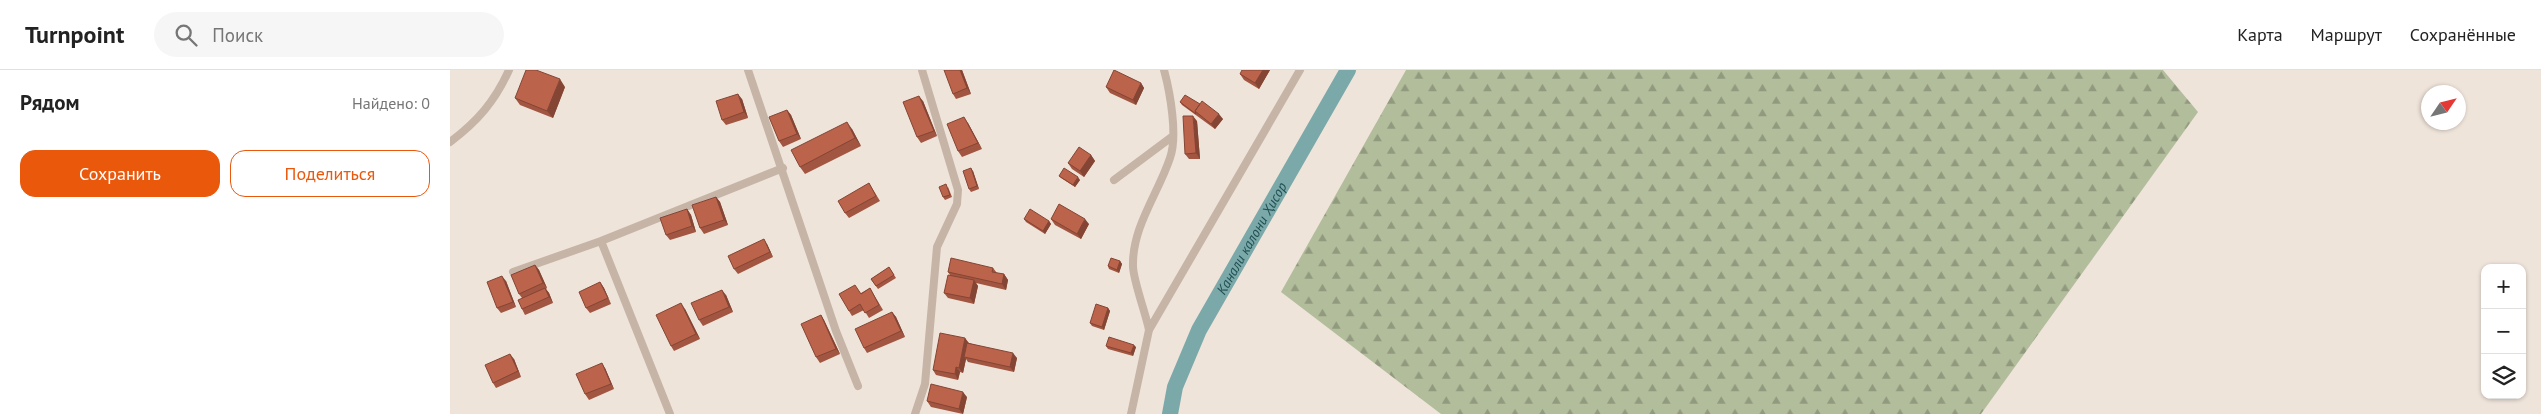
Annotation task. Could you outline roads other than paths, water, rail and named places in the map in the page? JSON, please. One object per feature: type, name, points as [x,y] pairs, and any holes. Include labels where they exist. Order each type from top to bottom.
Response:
[{"type":"lane","points":[[450,142],[480,116],[492,102],[509,70]]},
{"type":"lane","points":[[748,70],[783,168],[836,331],[858,386]]},
{"type":"lane","points":[[915,414],[925,384],[937,247],[957,204],[958,190],[922,70]]},
{"type":"lane","points":[[1149,330],[1133,267],[1140,226],[1171,156],[1172,136],[1168,88],[1164,70]]},
{"type":"lane","points":[[1131,414],[1149,330],[1300,70]]},
{"type":"lane","points":[[1114,180],[1172,136]]},
{"type":"lane","points":[[513,272],[601,241],[783,168]]},
{"type":"lane","points":[[601,241],[670,414]]},
{"type":"waterway","name":"Канали калони Ҳисор","points":[[1170,414],[1175,387],[1199,330],[1348,70]]}]
